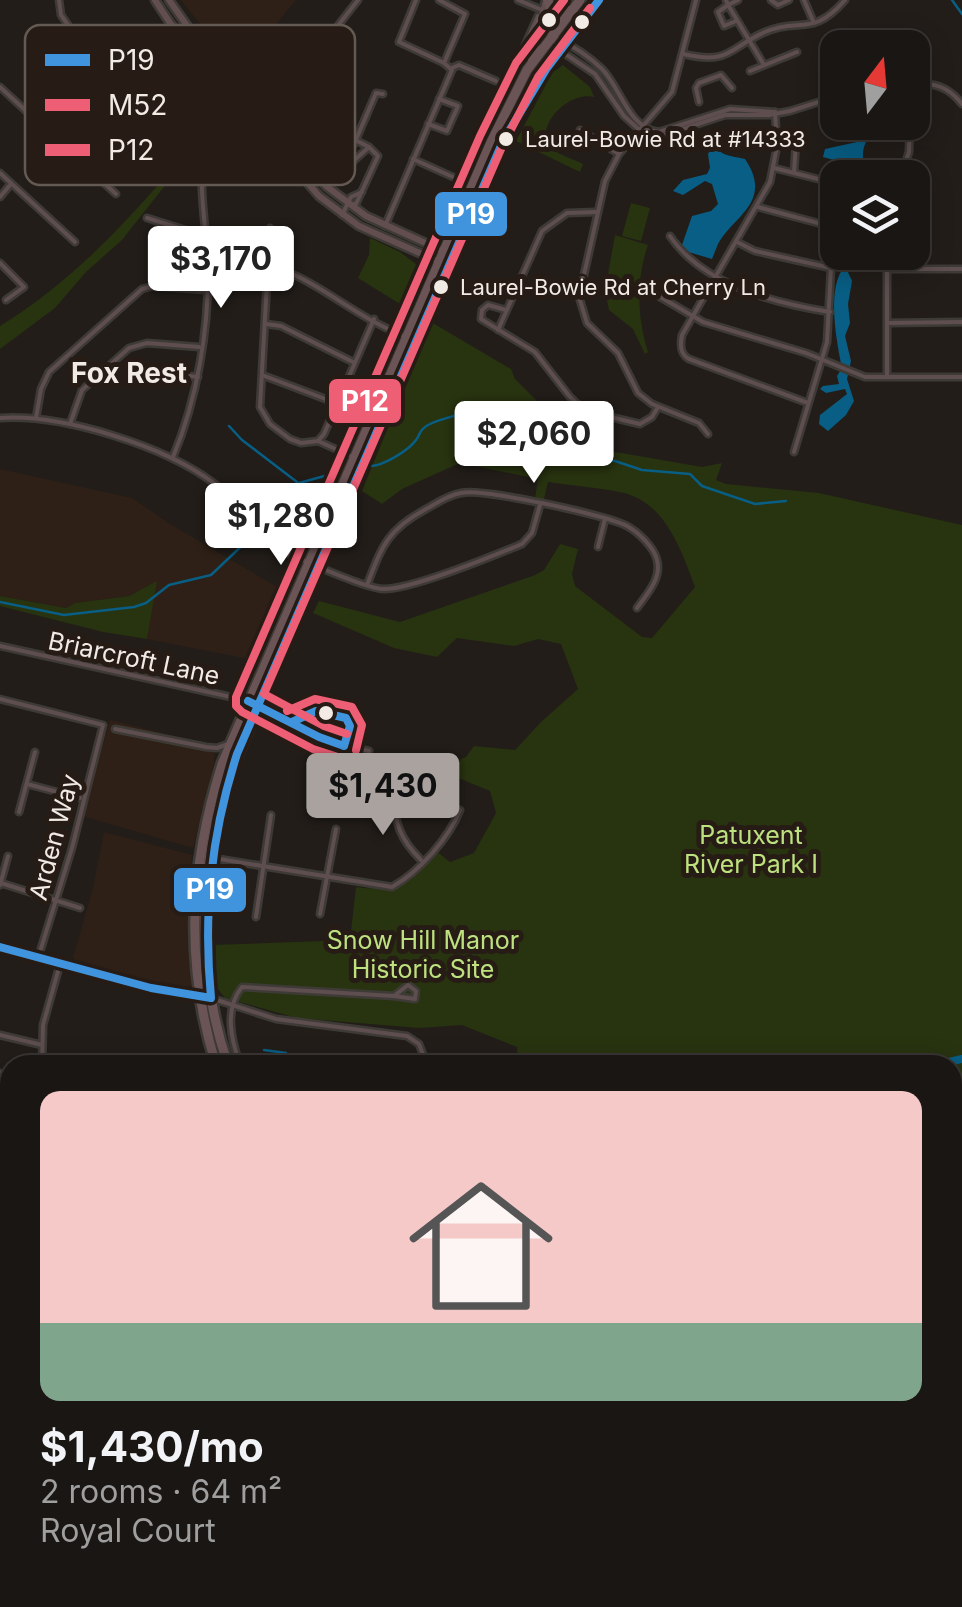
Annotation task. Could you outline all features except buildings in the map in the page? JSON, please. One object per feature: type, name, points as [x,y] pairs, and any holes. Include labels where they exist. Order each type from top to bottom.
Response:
[{"type":"main road","points":[[156,0],[172,25]]},
{"type":"main road","points":[[169,0],[189,25]]},
{"type":"main road","points":[[545,8],[565,13],[578,0]]},
{"type":"main road","points":[[527,70],[578,0]]},
{"type":"main road","points":[[225,1055],[206,997],[205,914],[210,857],[226,785],[253,703],[405,336],[528,94],[561,45],[599,0]]},
{"type":"main road","points":[[545,8],[552,36]]},
{"type":"main road","points":[[313,563],[358,472],[428,310],[445,258],[527,70],[545,8]]},
{"type":"main road","points":[[308,185],[359,226],[445,258]]},
{"type":"main road","points":[[328,185],[385,226],[445,258]]},
{"type":"main road","points":[[215,1055],[194,922],[198,855],[222,764],[253,703]]},
{"type":"main road","points":[[0,947],[151,988],[206,997]]},
{"type":"street","points":[[59,0],[60,15],[68,25]]},
{"type":"street","points":[[338,25],[358,0]]},
{"type":"street","points":[[416,0],[399,42],[452,68]]},
{"type":"street","points":[[439,0],[464,14],[444,63]]},
{"type":"street","points":[[516,65],[545,8],[518,0]]},
{"type":"street","points":[[696,0],[670,96],[619,154],[605,181],[580,290],[581,309],[593,330],[618,353],[638,393],[658,407],[695,421],[708,434]]},
{"type":"street","points":[[736,21],[722,24],[718,12],[727,2],[738,0]]},
{"type":"street","points":[[771,0],[778,5],[789,0]]},
{"type":"street","points":[[804,0],[815,24]]},
{"type":"street","points":[[683,54],[719,58],[770,30],[815,24],[845,0]]},
{"type":"street","points":[[727,2],[764,65]]},
{"type":"street","points":[[552,36],[594,74],[640,128],[662,136],[725,115],[775,112],[820,101]]},
{"type":"street","points":[[552,36],[599,66],[640,128]]},
{"type":"street","points":[[750,71],[797,52]]},
{"type":"street","points":[[385,226],[452,68],[457,65],[496,81]]},
{"type":"street","points":[[699,102],[697,84],[721,73],[732,88]]},
{"type":"street","points":[[930,85],[951,91],[962,104]]},
{"type":"street","points":[[0,87],[25,110]]},
{"type":"street","points":[[342,214],[351,196],[362,192],[378,159],[356,139],[373,99]]},
{"type":"street","points":[[428,124],[448,132],[458,110],[458,106],[439,99]]},
{"type":"street","points":[[775,112],[774,168],[758,207],[680,344],[685,357],[808,403]]},
{"type":"street","points":[[580,130],[619,154]]},
{"type":"street","points":[[794,174],[796,142]]},
{"type":"street","points":[[355,158],[369,147]]},
{"type":"street","points":[[413,159],[452,177]]},
{"type":"street","points":[[774,168],[820,180]]},
{"type":"street","points":[[0,173],[75,242]]},
{"type":"street","points":[[0,196],[12,184]]},
{"type":"street","points":[[106,185],[116,194]]},
{"type":"street","points":[[173,457],[191,412],[198,376],[208,261],[202,185]]},
{"type":"street","points":[[758,207],[820,224]]},
{"type":"street","points":[[498,330],[542,230],[567,213],[596,212]]},
{"type":"street","points":[[147,218],[205,236]]},
{"type":"street","points":[[270,228],[259,404],[270,424],[300,444],[318,441],[353,457],[358,461],[358,472]]},
{"type":"street","points":[[670,236],[688,258],[747,292],[830,312]]},
{"type":"street","points":[[737,242],[755,251],[820,266]]},
{"type":"street","points":[[208,261],[240,258],[291,271],[405,336],[411,336],[419,318],[428,310]]},
{"type":"street","points":[[0,262],[24,287],[6,300]]},
{"type":"street","points":[[930,269],[962,269]]},
{"type":"street","points":[[794,452],[827,342],[831,270]]},
{"type":"street","points":[[887,270],[887,376]]},
{"type":"street","points":[[36,418],[42,385],[57,363],[135,294],[153,286],[206,290]]},
{"type":"street","points":[[644,288],[693,318],[865,376],[962,377]]},
{"type":"street","points":[[506,310],[490,305],[481,313],[483,322],[538,354],[585,411],[638,424],[649,420],[658,407]]},
{"type":"street","points":[[318,441],[374,319]]},
{"type":"street","points":[[887,323],[962,322]]},
{"type":"street","points":[[266,324],[281,326],[354,363]]},
{"type":"street","points":[[70,424],[84,387],[129,348],[147,343],[200,347]]},
{"type":"street","points":[[148,371],[198,376]]},
{"type":"street","points":[[262,375],[336,404]]},
{"type":"street","points":[[0,418],[36,418],[70,424],[173,457],[233,500],[260,538],[367,585],[394,588],[522,544],[532,533],[540,505]]},
{"type":"street","points":[[367,585],[393,530],[448,497],[471,492],[605,519],[633,530],[658,560],[654,584],[637,608]]},
{"type":"street","points":[[598,547],[605,519]]},
{"type":"street","name":"Briarcroft Lane","points":[[0,646],[253,703],[286,717],[321,741],[370,751]]},
{"type":"street","name":"Arden Way","points":[[0,698],[103,726],[38,958]]},
{"type":"street","points":[[115,728],[206,748],[230,743]]},
{"type":"street","points":[[206,748],[222,764]]},
{"type":"street","points":[[19,812],[35,752]]},
{"type":"street","points":[[27,784],[82,799]]},
{"type":"street","points":[[395,794],[396,823],[404,840],[423,861]]},
{"type":"street","points":[[198,855],[392,887],[423,861],[460,810]]},
{"type":"street","points":[[256,917],[271,815]]},
{"type":"street","points":[[320,914],[336,829]]},
{"type":"street","points":[[8,856],[0,884],[80,908]]},
{"type":"street","points":[[42,1055],[43,1026],[60,964]]},
{"type":"street","points":[[237,1055],[230,1029],[240,989],[394,996]]},
{"type":"street","points":[[206,997],[276,1020],[407,1036],[420,1044],[424,1055]]},
{"type":"street","points":[[0,1035],[42,1045]]},
{"type":"shaded area","points":[[181,0],[296,0],[276,25],[201,25]]},
{"type":"shaded area","points":[[0,469],[132,498],[289,594],[258,661],[147,639],[156,582],[129,596],[75,603],[66,608],[0,596]]},
{"type":"shaded area","points":[[110,720],[215,746],[193,848],[82,816]]},
{"type":"shaded area","points":[[104,832],[192,855],[188,918],[193,984],[187,988],[72,962]]},
{"type":"green space","points":[[563,65],[590,87],[594,97],[584,96],[564,105],[549,121],[547,140],[555,151],[583,164],[580,172],[516,141],[552,73]]},
{"type":"green space","points":[[158,185],[165,185],[122,240],[86,272],[55,308],[0,349],[0,326],[95,252]]},
{"type":"green space","points":[[631,203],[650,208],[641,241],[622,236]]},
{"type":"green space","points":[[615,235],[648,245],[639,298],[648,352],[645,354],[633,329],[609,310],[605,291]]},
{"type":"green space","points":[[370,238],[400,252],[424,270],[408,309],[358,278],[369,255]]},
{"type":"green space","name":"Patuxent River Park I","points":[[431,322],[511,369],[515,379],[557,421],[598,449],[702,467],[722,463],[716,480],[726,484],[819,493],[962,525],[962,1055],[517,1055],[517,1047],[462,1025],[419,1028],[297,1018],[225,998],[218,989],[212,945],[350,940],[356,887],[381,888],[401,881],[435,850],[450,862],[474,853],[496,813],[490,791],[451,775],[456,761],[466,757],[474,746],[515,750],[578,689],[561,644],[538,639],[514,646],[457,638],[437,657],[394,648],[313,613],[319,601],[400,622],[535,575],[544,570],[560,544],[578,549],[572,574],[575,586],[642,637],[652,638],[695,587],[677,543],[660,516],[635,497],[619,492],[548,482],[544,499],[547,504],[530,501],[535,498],[538,479],[460,463],[402,489],[382,504],[362,491]]},
{"type":"green space","points":[[157,581],[147,639],[0,606],[0,596],[66,608],[75,603],[129,596]]},
{"type":"water","points":[[867,140],[864,160],[823,157],[825,149]]},
{"type":"water","points":[[714,144],[724,154],[745,159],[755,186],[748,207],[718,244],[712,259],[685,251],[682,245],[692,216],[711,211],[718,204],[712,184],[705,181],[683,195],[673,191],[683,180],[707,174],[708,154]]},
{"type":"water","points":[[842,270],[847,270],[852,281],[850,323],[845,336],[851,361],[847,379],[854,401],[846,415],[828,431],[819,424],[820,415],[847,394],[845,389],[826,393],[820,389],[839,384],[837,376],[842,368],[834,305]]},
{"type":"waterway","points":[[952,0],[962,14]]},
{"type":"waterway","points":[[369,466],[401,453],[433,423],[478,411],[524,406],[532,408],[544,435],[574,454],[642,470],[690,474],[702,486],[755,504],[786,501]]},
{"type":"waterway","points":[[229,426],[297,482]]},
{"type":"waterway","points":[[259,529],[278,495],[299,483],[339,472]]},
{"type":"waterway","points":[[0,602],[64,615],[134,607],[169,585],[211,575],[250,538]]},
{"type":"waterway","points":[[264,1050],[287,1055]]},
{"type":"transit line","name":"P12","points":[[341,758],[313,749],[242,712],[236,706],[236,697],[480,136],[516,63],[564,0]]},
{"type":"transit line","name":"P19","points":[[0,947],[151,988],[211,998],[211,874],[237,754],[503,141],[547,68],[599,0]]},
{"type":"transit line","name":"M52","points":[[347,734],[264,694],[502,147],[538,77],[590,8]]},
{"type":"transit line","name":"P12","points":[[287,711],[315,699],[352,707],[362,725],[356,750]]},
{"type":"transit line","name":"P19","points":[[248,701],[344,746]]},
{"type":"transit line","name":"P19","points":[[292,722],[316,711],[346,718],[350,726],[344,746]]},
{"type":"place","name":"Laurel-Bowie Rd at #14333","points":[[506,139]]},
{"type":"place","name":"Laurel-Bowie Rd at Cherry Ln","points":[[441,287]]},
{"type":"district","name":"Fox Rest","points":[[129,373]]},
{"type":"park label","name":"Snow Hill Manor Historic Site","points":[[423,954]]}]
